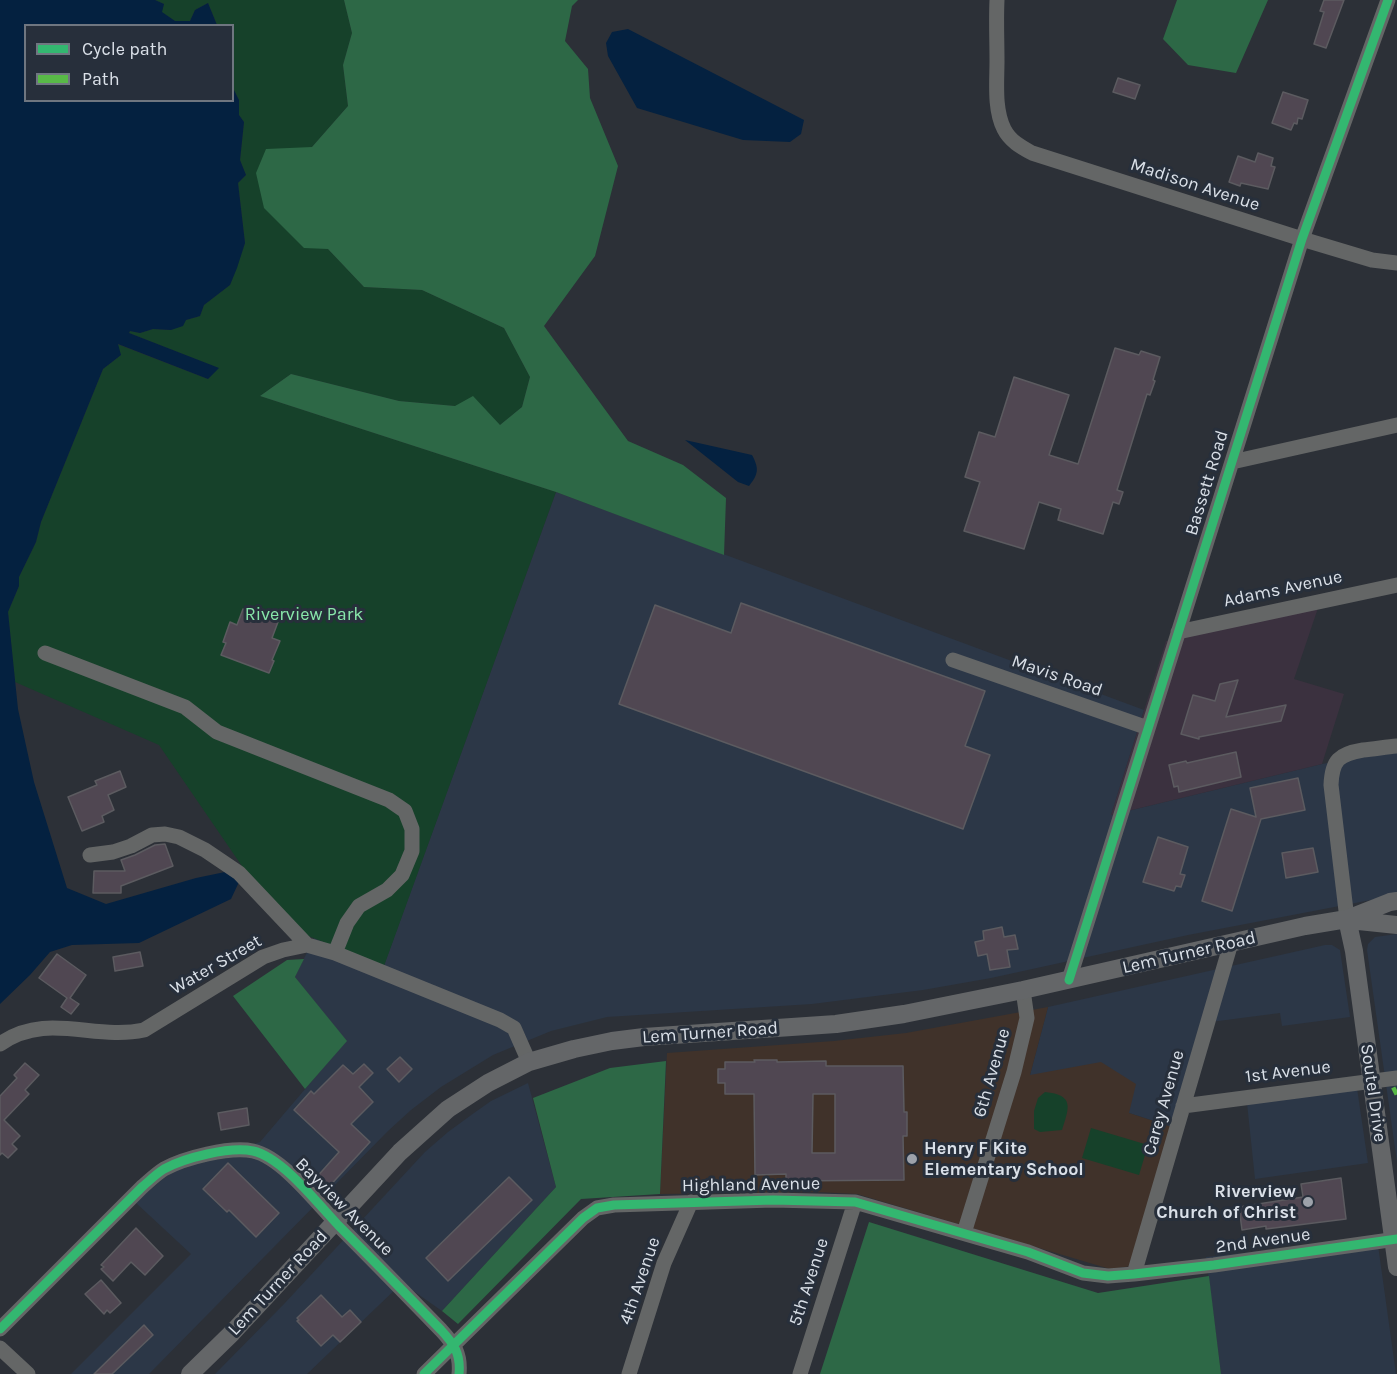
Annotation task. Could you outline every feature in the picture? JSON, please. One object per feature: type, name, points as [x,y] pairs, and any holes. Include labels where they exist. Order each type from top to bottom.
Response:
[{"type":"main road","name":"Lem Turner Road","points":[[190,1374],[232,1333],[400,1152],[448,1109],[488,1083],[529,1062],[574,1048],[612,1041],[836,1024],[904,1014],[1023,990],[1305,926],[1347,919],[1397,901]]},
{"type":"main road","name":"Lem Turner Road","points":[[1347,919],[1397,925]]},
{"type":"main road","name":"Soutel Drive","points":[[1347,919],[1354,951],[1397,1267]]},
{"type":"street","name":"Madison Avenue","points":[[997,0],[999,116],[1004,129],[1020,147],[1032,153],[1302,239],[1372,260],[1397,263]]},
{"type":"street","name":"Bassett Road","points":[[1068,980],[1302,239],[1388,0]]},
{"type":"street","points":[[1232,462],[1397,425]]},
{"type":"street","name":"Adams Avenue","points":[[1178,632],[1397,585]]},
{"type":"street","points":[[45,653],[185,707],[217,732],[389,800],[405,811],[412,829],[412,850],[402,875],[387,890],[360,906],[347,923],[335,953]]},
{"type":"street","name":"Mavis Road","points":[[953,660],[1148,728]]},
{"type":"street","points":[[1347,919],[1331,772],[1341,756],[1349,752],[1397,746]]},
{"type":"street","points":[[90,855],[113,852],[152,835],[165,834],[179,837],[205,850],[239,873],[308,945]]},
{"type":"street","name":"Carey Avenue","points":[[1134,1274],[1232,943]]},
{"type":"street","name":"Water Street","points":[[0,1044],[9,1038],[44,1028],[116,1033],[144,1030],[263,957],[308,945],[335,953],[500,1020],[514,1028],[529,1062]]},
{"type":"street","name":"6th Avenue","points":[[964,1233],[1018,1056],[1027,1018],[1023,990]]},
{"type":"street","name":"1st Avenue","points":[[1183,1106],[1397,1078]]},
{"type":"street","name":"Bayview Avenue","points":[[0,1329],[142,1186],[163,1170],[180,1161],[228,1151],[252,1151],[272,1159],[318,1202],[454,1345]]},
{"type":"street","name":"Highland Avenue","points":[[424,1374],[583,1218],[597,1208],[614,1205],[773,1200],[855,1202],[1028,1252],[1083,1273],[1108,1276],[1134,1274]]},
{"type":"street","name":"4th Avenue","points":[[629,1374],[664,1263],[691,1202]]},
{"type":"street","name":"5th Avenue","points":[[800,1374],[855,1202]]},
{"type":"street","name":"2nd Avenue","points":[[1134,1274],[1395,1240]]},
{"type":"street","points":[[454,1345],[460,1366],[459,1374]]},
{"type":"street","points":[[0,1348],[28,1374]]},
{"type":"shaded area","points":[[556,492],[1144,710],[1111,815],[1322,764],[1397,751],[1397,895],[1188,935],[991,978],[923,990],[812,1004],[607,1017],[551,1031],[493,1055],[441,1087],[411,1110],[149,1374],[71,1374],[191,1254],[135,1202],[175,1169],[260,1142],[346,1041],[295,977],[314,938],[384,965]]},
{"type":"shaded area","points":[[1318,608],[1294,679],[1344,694],[1322,764],[1111,815],[1166,641]]},
{"type":"shaded area","points":[[1397,934],[1397,1162],[1367,950],[1368,944],[1375,937]]},
{"type":"shaded area","points":[[1332,945],[1340,950],[1350,1017],[1282,1026],[1280,1013],[1203,1023],[1172,1127],[1030,1075],[1048,1007]]},
{"type":"shaded area","name":"Henry F Kite Elementary School","points":[[1048,1007],[1030,1075],[1101,1062],[1136,1084],[1129,1113],[1172,1127],[1132,1266],[1110,1269],[857,1194],[816,1192],[660,1194],[667,1053],[834,1041],[906,1033]]},
{"type":"shaded area","points":[[528,1083],[556,1187],[442,1311],[402,1283],[307,1374],[215,1374],[284,1304],[425,1152],[491,1101]]},
{"type":"shaded area","points":[[1357,1088],[1368,1163],[1255,1179],[1247,1103]]},
{"type":"shaded area","points":[[1377,1238],[1396,1374],[1221,1374],[1206,1257]]},
{"type":"green space","name":"Riverview Park","points":[[155,0],[344,0],[352,33],[343,65],[348,106],[312,147],[328,249],[364,287],[422,290],[504,328],[530,377],[522,407],[500,425],[455,406],[399,401],[291,374],[260,396],[556,492],[384,966],[283,926],[159,745],[15,682],[8,612],[19,586],[19,577],[36,542],[41,522],[103,369],[121,355],[117,344],[208,379],[218,368],[129,333],[130,331],[140,333],[153,329],[171,330],[186,320],[200,316],[204,305],[230,285],[245,243],[238,183],[246,175],[240,160],[244,122],[239,115],[239,100],[234,90],[234,24],[217,24],[208,3],[195,10],[190,21],[175,21],[161,12],[164,4]]},
{"type":"green space","points":[[344,0],[578,0],[572,6],[565,41],[588,69],[590,98],[618,166],[595,256],[544,326],[628,441],[683,465],[726,498],[724,555],[556,492],[260,396],[291,374],[399,401],[455,406],[473,396],[500,425],[522,407],[530,377],[504,328],[422,290],[364,287],[328,249],[304,248],[264,208],[256,173],[266,149],[312,147],[348,106],[343,65],[352,33]]},
{"type":"green space","points":[[1177,0],[1268,0],[1236,73],[1188,65],[1163,39]]},
{"type":"green space","points":[[304,959],[295,977],[347,1041],[305,1089],[233,996],[287,960]]},
{"type":"green space","points":[[666,1061],[660,1194],[581,1199],[458,1324],[442,1311],[556,1187],[533,1098],[610,1068]]},
{"type":"green space","points":[[1045,1092],[1061,1096],[1067,1104],[1067,1115],[1062,1130],[1040,1132],[1034,1129],[1034,1111],[1038,1098]]},
{"type":"green space","points":[[1091,1128],[1148,1145],[1139,1175],[1082,1158]]},
{"type":"green space","points":[[869,1222],[1098,1293],[1209,1276],[1221,1374],[820,1374]]},
{"type":"water","points":[[0,0],[155,0],[164,4],[162,12],[175,21],[190,21],[195,10],[208,3],[217,24],[24,24],[24,102],[234,102],[234,90],[239,100],[239,115],[244,122],[240,160],[246,175],[238,183],[245,243],[230,285],[204,305],[200,316],[186,320],[183,326],[171,330],[153,329],[140,333],[130,331],[129,333],[219,368],[208,379],[118,344],[121,355],[103,369],[41,522],[36,542],[19,577],[19,586],[8,612],[18,709],[34,782],[67,888],[106,904],[225,872],[239,882],[231,899],[139,943],[72,945],[50,952],[0,1004]]},
{"type":"water","points":[[628,29],[804,120],[801,134],[790,142],[743,140],[637,108],[608,56],[606,43],[612,32]]},
{"type":"water","points":[[685,440],[752,455],[757,467],[755,478],[749,486],[738,482]]},
{"type":"building","points":[[1324,0],[1344,0],[1326,48],[1314,44],[1324,12],[1320,11]]},
{"type":"building","points":[[1118,78],[1140,85],[1135,99],[1113,92]]},
{"type":"building","points":[[1283,92],[1308,100],[1302,119],[1298,118],[1297,124],[1294,123],[1291,130],[1272,123]]},
{"type":"building","points":[[1258,153],[1273,158],[1271,166],[1275,167],[1268,189],[1241,183],[1240,186],[1229,182],[1238,156],[1255,162]]},
{"type":"building","points":[[1115,348],[1139,355],[1141,351],[1160,357],[1153,380],[1155,381],[1150,395],[1147,394],[1117,490],[1123,492],[1119,504],[1113,502],[1103,534],[1058,520],[1061,509],[1039,502],[1024,549],[964,531],[980,482],[965,477],[979,432],[995,437],[1014,377],[1069,395],[1049,455],[1078,464]]},
{"type":"building","points":[[741,603],[985,691],[965,746],[990,755],[963,829],[619,704],[655,605],[731,633]]},
{"type":"building","points":[[243,609],[278,622],[272,638],[280,641],[269,673],[221,655],[230,622],[237,625]]},
{"type":"building","points":[[1238,680],[1226,717],[1286,705],[1281,721],[1199,737],[1199,739],[1181,734],[1193,695],[1215,701],[1220,684]]},
{"type":"building","points":[[1236,752],[1241,777],[1179,792],[1178,786],[1174,787],[1169,765]]},
{"type":"building","points":[[120,771],[126,787],[108,795],[114,810],[102,816],[104,822],[82,831],[68,797],[97,785],[95,781]]},
{"type":"building","points":[[1298,778],[1305,810],[1261,819],[1232,911],[1202,901],[1231,809],[1256,817],[1250,788]]},
{"type":"building","points":[[1158,837],[1188,847],[1180,874],[1185,875],[1181,887],[1176,886],[1174,891],[1143,882]]},
{"type":"building","points":[[165,844],[173,866],[121,886],[121,893],[93,893],[94,871],[125,871],[121,860],[155,845]]},
{"type":"building","points":[[1313,848],[1318,872],[1286,878],[1282,853]]},
{"type":"building","points":[[1002,927],[1004,937],[1015,935],[1018,949],[1007,950],[1010,967],[990,970],[987,954],[978,956],[975,942],[984,940],[983,931]]},
{"type":"building","points":[[140,952],[143,966],[115,971],[113,957]]},
{"type":"building","points":[[57,954],[86,975],[70,998],[79,1004],[71,1014],[61,1007],[67,998],[39,978]]},
{"type":"building","points":[[400,1057],[412,1069],[399,1082],[387,1069]]},
{"type":"building","points":[[754,1060],[826,1061],[826,1066],[903,1066],[904,1112],[907,1112],[907,1136],[903,1136],[904,1180],[786,1181],[786,1174],[755,1175],[754,1094],[725,1094],[725,1083],[718,1083],[718,1069],[725,1069],[725,1062],[755,1062]],"holes":[[[813,1094],[835,1094],[835,1153],[812,1153]]]},
{"type":"building","points":[[25,1063],[39,1075],[25,1090],[29,1094],[4,1120],[20,1136],[12,1144],[17,1149],[8,1158],[2,1153],[0,1155],[0,1096],[17,1078],[14,1075]]},
{"type":"building","points":[[364,1064],[373,1073],[359,1087],[373,1102],[351,1124],[370,1142],[326,1190],[315,1179],[339,1152],[294,1110],[311,1091],[314,1094],[343,1065],[353,1074]]},
{"type":"building","points":[[247,1108],[249,1125],[221,1130],[218,1113]]},
{"type":"building","points":[[228,1163],[279,1213],[256,1237],[229,1210],[227,1212],[203,1189]]},
{"type":"building","points":[[509,1177],[532,1200],[448,1281],[426,1258]]},
{"type":"building","name":"Riverview Church of Christ","points":[[1341,1178],[1346,1219],[1242,1230],[1239,1207],[1303,1197],[1301,1184]]},
{"type":"building","points":[[136,1228],[163,1256],[145,1275],[131,1262],[113,1281],[101,1269],[104,1267],[101,1265]]},
{"type":"building","points":[[101,1280],[121,1303],[110,1313],[107,1310],[104,1314],[85,1294]]},
{"type":"building","points":[[321,1295],[342,1317],[350,1310],[361,1322],[340,1342],[333,1335],[321,1346],[297,1321],[299,1320],[297,1318]]},
{"type":"building","points":[[144,1325],[153,1335],[112,1374],[94,1374]]},
{"type":"marked path","points":[[1393,1092],[1397,1090]]},
{"type":"cycle path","points":[[1069,980],[1302,239],[1388,0]]},
{"type":"cycle path","points":[[0,1329],[142,1187],[161,1171],[195,1157],[243,1150],[253,1151],[276,1162],[310,1194],[450,1340],[459,1361],[459,1374]]},
{"type":"cycle path","points":[[424,1374],[583,1218],[597,1208],[614,1205],[773,1200],[855,1202],[1028,1252],[1083,1273],[1108,1276],[1214,1265],[1397,1239]]},
{"type":"place","name":"Henry F Kite Elementary School","points":[[912,1159]]},
{"type":"place","name":"Riverview Church of Christ","points":[[1308,1202]]}]
